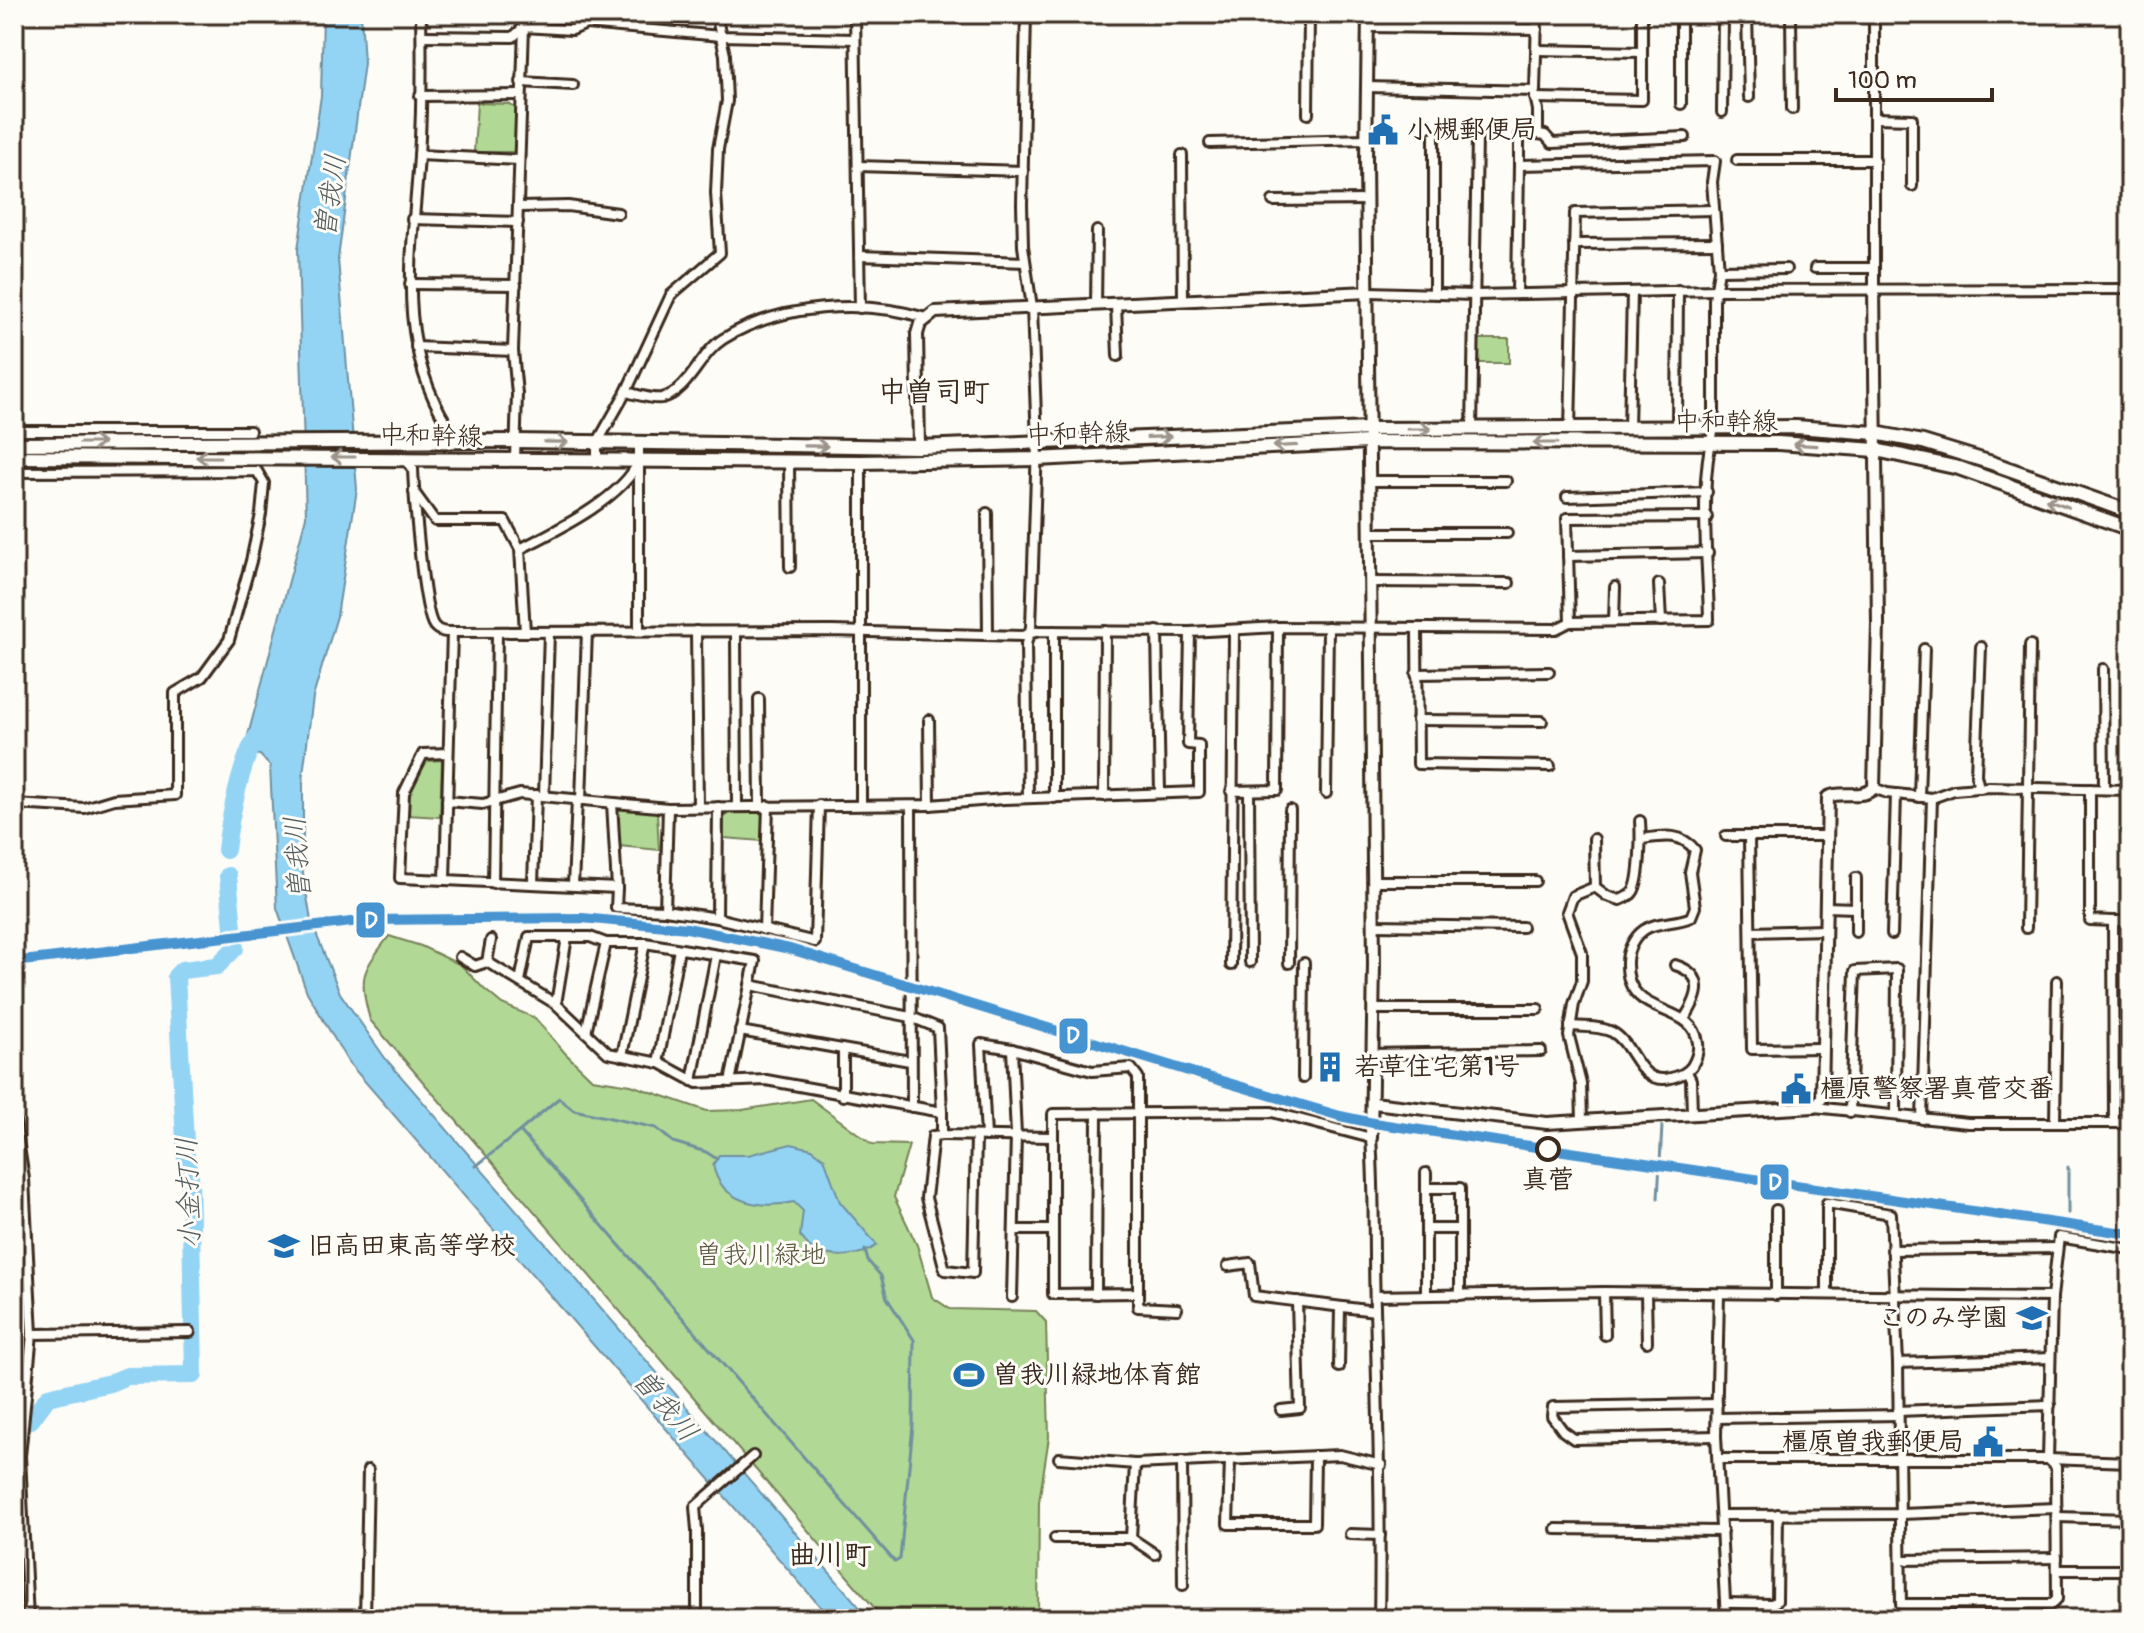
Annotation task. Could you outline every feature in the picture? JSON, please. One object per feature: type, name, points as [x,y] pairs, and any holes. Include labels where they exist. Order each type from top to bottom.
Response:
[{"type":"main road","name":"中和幹線","points":[[14,457],[789,462],[1037,459],[1472,430],[1754,426],[1875,433],[1923,442],[2130,512]]},
{"type":"main road","name":"中和幹線","points":[[14,444],[516,441],[919,447],[1369,436],[1778,443],[1876,450],[1959,468],[2130,529]]},
{"type":"street","points":[[421,14],[419,155],[412,219],[410,284],[419,364],[434,404],[448,426]]},
{"type":"street","points":[[515,459],[517,394],[513,351],[522,14]]},
{"type":"street","points":[[597,460],[597,443],[626,392],[671,295],[720,253],[716,193],[718,149],[727,101],[725,55],[716,14]]},
{"type":"street","points":[[855,14],[860,308]]},
{"type":"street","points":[[1026,14],[1022,204],[1025,262],[1032,307],[1037,444],[1031,627],[1028,634],[1028,798]]},
{"type":"street","points":[[1308,114],[1309,14]]},
{"type":"street","points":[[1368,14],[1366,139],[1373,881],[1371,1138],[1381,1465],[1379,1619]]},
{"type":"street","points":[[1537,14],[1535,95],[1538,134]]},
{"type":"street","points":[[1367,87],[1642,100],[1642,14]]},
{"type":"street","points":[[1681,14],[1681,104]]},
{"type":"street","points":[[1722,112],[1723,14]]},
{"type":"street","points":[[1747,14],[1749,97]]},
{"type":"street","points":[[1791,14],[1792,109]]},
{"type":"street","points":[[1874,14],[1878,624],[1874,788]]},
{"type":"street","points":[[422,36],[513,37],[524,27],[572,30],[586,24],[721,36],[855,39]]},
{"type":"street","points":[[1368,27],[1537,29]]},
{"type":"street","points":[[1537,50],[1642,52]]},
{"type":"street","points":[[521,82],[573,85]]},
{"type":"street","points":[[420,96],[521,95]]},
{"type":"street","points":[[1875,118],[1912,119],[1912,186]]},
{"type":"street","points":[[1517,293],[1519,135],[1545,135],[1552,143],[1685,137]]},
{"type":"street","points":[[1434,136],[1434,293]]},
{"type":"street","points":[[1472,430],[1477,137]]},
{"type":"street","points":[[1210,143],[1366,139]]},
{"type":"street","points":[[419,155],[519,160]]},
{"type":"street","points":[[1182,155],[1183,301]]},
{"type":"street","points":[[1737,160],[1875,160]]},
{"type":"street","points":[[402,458],[413,469],[421,558],[432,624],[441,631],[639,630],[988,635],[1054,631],[1234,631],[1278,627],[1556,629],[1570,622],[1709,620],[1707,492],[1714,428],[1714,300],[1719,270],[1713,210],[1715,161],[1519,165]]},
{"type":"street","points":[[858,166],[1023,171]]},
{"type":"street","points":[[1273,201],[1367,200]]},
{"type":"street","points":[[519,207],[568,206],[618,213]]},
{"type":"street","points":[[1570,430],[1575,213],[1713,210]]},
{"type":"street","points":[[412,219],[518,222]]},
{"type":"street","points":[[1096,305],[1097,231]]},
{"type":"street","points":[[1574,244],[1717,243]]},
{"type":"street","points":[[860,256],[1025,262]]},
{"type":"street","points":[[1815,268],[1874,268]]},
{"type":"street","points":[[1719,270],[1786,269]]},
{"type":"street","points":[[410,284],[516,285]]},
{"type":"street","points":[[919,447],[917,334],[926,318],[935,312],[1369,292],[1474,295],[1874,288],[2130,289]]},
{"type":"street","points":[[1677,428],[1678,290]]},
{"type":"street","points":[[1629,429],[1632,292]]},
{"type":"street","points":[[1116,304],[1118,356]]},
{"type":"street","points":[[626,392],[660,398],[679,389],[720,341],[783,313],[860,308],[926,318]]},
{"type":"street","points":[[416,347],[513,351]]},
{"type":"street","points":[[14,431],[250,431]]},
{"type":"street","points":[[639,444],[639,630]]},
{"type":"street","points":[[520,549],[589,512],[633,475],[639,461]]},
{"type":"street","points":[[789,462],[790,567]]},
{"type":"street","points":[[861,462],[861,805]]},
{"type":"street","points":[[14,472],[257,471],[264,483],[251,561],[229,640],[202,677],[175,693],[175,795],[114,799],[84,808],[14,804]]},
{"type":"street","points":[[1370,481],[1506,481]]},
{"type":"street","points":[[414,491],[435,521],[505,521],[520,549],[525,632]]},
{"type":"street","points":[[1567,497],[1707,492]]},
{"type":"street","points":[[987,513],[988,635]]},
{"type":"street","points":[[1570,622],[1567,518],[1707,517]]},
{"type":"street","points":[[1371,533],[1507,533]]},
{"type":"street","points":[[1568,556],[1708,553]]},
{"type":"street","points":[[1371,582],[1509,583]]},
{"type":"street","points":[[1659,584],[1661,621]]},
{"type":"street","points":[[1614,621],[1615,587]]},
{"type":"street","points":[[1231,791],[1277,790],[1278,627]]},
{"type":"street","points":[[1326,793],[1328,627]]},
{"type":"street","points":[[1417,628],[1418,764],[1550,766]]},
{"type":"street","points":[[573,885],[587,631]]},
{"type":"street","points":[[696,631],[698,807]]},
{"type":"street","points":[[1054,631],[1054,798]]},
{"type":"street","points":[[1104,796],[1105,631]]},
{"type":"street","points":[[1157,631],[1160,793]]},
{"type":"street","points":[[1231,965],[1234,631]]},
{"type":"street","points":[[445,880],[452,632]]},
{"type":"street","points":[[533,884],[549,632]]},
{"type":"street","points":[[736,632],[737,806]]},
{"type":"street","points":[[447,801],[483,804],[520,794],[668,808],[911,806],[1199,792],[1199,745],[1188,744],[1190,632]]},
{"type":"street","points":[[493,883],[497,633]]},
{"type":"street","points":[[2026,928],[2030,645]]},
{"type":"street","points":[[1979,788],[1976,775],[1981,647]]},
{"type":"street","points":[[1919,797],[1924,649]]},
{"type":"street","points":[[2103,669],[2104,789]]},
{"type":"street","points":[[1416,674],[1549,672]]},
{"type":"street","points":[[759,699],[764,806],[764,930]]},
{"type":"street","points":[[929,720],[930,805]]},
{"type":"street","points":[[1417,720],[1542,721]]},
{"type":"street","points":[[448,753],[423,754],[404,793],[400,878],[617,888]]},
{"type":"street","points":[[1874,788],[1932,798],[1954,790],[1979,788],[2130,790]]},
{"type":"street","points":[[1814,1107],[1822,1098],[1828,797],[1835,794],[1865,795],[1874,788]]},
{"type":"street","points":[[2090,789],[2090,920],[2130,921]]},
{"type":"street","points":[[1249,791],[1250,962]]},
{"type":"street","points":[[1892,934],[1896,794]]},
{"type":"street","points":[[1922,1119],[1932,798]]},
{"type":"street","points":[[612,803],[616,908],[665,910],[717,918],[815,942],[819,805]]},
{"type":"street","points":[[911,806],[912,1107]]},
{"type":"street","points":[[717,918],[718,807]]},
{"type":"street","points":[[665,910],[668,808]]},
{"type":"street","points":[[1289,963],[1290,810]]},
{"type":"street","points":[[1595,887],[1607,896],[1620,900],[1632,894],[1637,884],[1638,849],[1642,839],[1640,821]]},
{"type":"street","points":[[1570,1026],[1605,1029],[1614,1033],[1623,1039],[1641,1069],[1654,1077],[1669,1078],[1687,1072],[1694,1062],[1698,1044],[1694,1031],[1684,1019],[1654,1008],[1640,999],[1629,981],[1627,956],[1644,930],[1691,917],[1695,907],[1690,872],[1695,850],[1679,836],[1642,839]]},
{"type":"street","points":[[1726,836],[1827,836]]},
{"type":"street","points":[[1749,837],[1752,1049],[1821,1048]]},
{"type":"street","points":[[1594,839],[1595,887]]},
{"type":"street","points":[[1856,878],[1856,932]]},
{"type":"street","points":[[1373,881],[1535,881]]},
{"type":"street","points":[[1582,1121],[1581,1084],[1571,1053],[1570,1026],[1582,981],[1582,953],[1567,912],[1573,896],[1595,887]]},
{"type":"street","points":[[1825,907],[1856,908]]},
{"type":"street","points":[[2113,921],[2114,1123]]},
{"type":"street","points":[[1373,925],[1522,927]]},
{"type":"street","points":[[1751,932],[1825,930]]},
{"type":"street","points":[[520,981],[529,937],[590,937],[606,943],[645,943],[755,961],[730,1082]]},
{"type":"street","points":[[556,1004],[567,937]]},
{"type":"street","points":[[487,962],[491,940]]},
{"type":"street","points":[[586,1032],[606,943]]},
{"type":"street","points":[[622,1056],[645,943]]},
{"type":"street","points":[[658,1063],[679,949]]},
{"type":"street","points":[[692,1081],[716,955]]},
{"type":"street","points":[[460,957],[475,966],[487,962],[556,1004],[608,1053],[658,1063],[697,1083],[766,1080],[942,1112]]},
{"type":"street","points":[[1303,1078],[1304,963]]},
{"type":"street","points":[[1675,965],[1692,974],[1698,986],[1697,995],[1684,1019]]},
{"type":"street","points":[[1850,1112],[1855,971],[1897,969],[1896,1115]]},
{"type":"street","points":[[2055,1123],[2057,981]]},
{"type":"street","points":[[750,985],[911,1017],[938,1028],[942,1135]]},
{"type":"street","points":[[1373,1009],[1538,1009]]},
{"type":"street","points":[[740,1031],[910,1061]]},
{"type":"street","points":[[1053,1137],[1016,1135],[981,1136],[942,1135],[933,1136],[926,1198],[945,1270],[973,1273],[981,1136],[981,1044],[1012,1049],[1092,1071],[1131,1068],[1138,1077],[1138,1307],[1177,1309]]},
{"type":"street","points":[[1012,1049],[1016,1135],[1012,1297]]},
{"type":"street","points":[[843,1051],[843,1096]]},
{"type":"street","points":[[1371,1054],[1541,1051]]},
{"type":"street","points":[[1687,1072],[1691,1080],[1692,1113]]},
{"type":"street","points":[[1373,1103],[1547,1123],[1814,1107],[1968,1123],[2130,1123]]},
{"type":"street","points":[[1138,1293],[1053,1294],[1053,1114],[1272,1112],[1371,1138]]},
{"type":"street","points":[[1096,1294],[1097,1113]]},
{"type":"street","points":[[14,1114],[24,1179],[32,1334],[20,1456],[28,1619]]},
{"type":"street","points":[[1426,1173],[1426,1295]]},
{"type":"street","points":[[1426,1188],[1460,1188],[1460,1295]]},
{"type":"street","points":[[1827,1294],[1827,1203],[1891,1214],[1898,1363],[1901,1604],[2052,1604],[2057,1599],[2058,1570],[2056,1467],[2048,1459],[2052,1297],[2059,1237],[2130,1249]]},
{"type":"street","points":[[1776,1210],[1776,1295]]},
{"type":"street","points":[[1426,1229],[1460,1229]]},
{"type":"street","points":[[1014,1230],[1053,1230]]},
{"type":"street","points":[[1892,1250],[2057,1248]]},
{"type":"street","points":[[14,1297],[29,1257]]},
{"type":"street","points":[[1228,1266],[1250,1263],[1254,1296],[1375,1311]]},
{"type":"street","points":[[1375,1296],[1604,1292],[2052,1297]]},
{"type":"street","points":[[1604,1292],[1605,1335]]},
{"type":"street","points":[[1646,1293],[1647,1342]]},
{"type":"street","points":[[1719,1294],[1716,1436],[1726,1619]]},
{"type":"street","points":[[1281,1410],[1300,1408],[1297,1301]]},
{"type":"street","points":[[1339,1367],[1340,1307]]},
{"type":"street","points":[[32,1334],[190,1332]]},
{"type":"street","points":[[1898,1363],[2050,1358]]},
{"type":"street","points":[[1716,1436],[1574,1439],[1563,1431],[1552,1416],[1553,1407],[1717,1404]]},
{"type":"street","points":[[1717,1418],[2050,1405]]},
{"type":"street","points":[[1059,1458],[1135,1464],[1340,1455],[1381,1465]]},
{"type":"street","points":[[697,1619],[695,1507],[753,1456]]},
{"type":"street","points":[[1230,1460],[1228,1524],[1314,1524],[1315,1456]]},
{"type":"street","points":[[1719,1459],[2048,1459],[2130,1462]]},
{"type":"street","points":[[1182,1461],[1183,1585]]},
{"type":"street","points":[[1131,1538],[1135,1464]]},
{"type":"street","points":[[365,1619],[368,1470]]},
{"type":"street","points":[[1722,1515],[2057,1512],[2130,1519]]},
{"type":"street","points":[[1727,1603],[1772,1604],[1777,1601],[1778,1514]]},
{"type":"street","points":[[1556,1529],[1722,1531]]},
{"type":"street","points":[[1350,1534],[1380,1535]]},
{"type":"street","points":[[1055,1538],[1131,1538],[1155,1554]]},
{"type":"street","points":[[1902,1560],[2057,1558]]},
{"type":"street","points":[[2058,1570],[2130,1570]]},
{"type":"green space","points":[[477,103],[509,104],[518,110],[517,152],[474,152]]},
{"type":"green space","points":[[1479,339],[1509,339],[1509,363],[1479,363]]},
{"type":"green space","points":[[442,760],[440,817],[407,815],[410,791],[427,761]]},
{"type":"green space","points":[[617,808],[657,812],[659,850],[619,846]]},
{"type":"green space","points":[[730,812],[763,812],[762,841],[724,838],[723,818]]},
{"type":"green space","name":"曽我川緑地","points":[[389,936],[421,946],[461,965],[502,1004],[535,1018],[592,1079],[631,1085],[707,1111],[742,1110],[811,1099],[872,1144],[909,1145],[894,1197],[917,1245],[932,1297],[950,1309],[1036,1311],[1046,1322],[1049,1437],[1039,1502],[1038,1619],[884,1619],[370,1020],[364,993],[365,975]]},
{"type":"water","name":"曽我川","points":[[323,14],[361,14],[364,63],[338,259],[357,489],[337,616],[313,697],[303,774],[303,873],[311,921],[340,993],[385,1058],[862,1610],[850,1619],[831,1619],[348,1062],[307,992],[277,908],[270,766],[260,755],[243,754],[306,517],[298,249],[321,96]]},
{"type":"water","points":[[791,1144],[812,1149],[824,1158],[840,1202],[877,1245],[864,1252],[847,1255],[821,1253],[800,1236],[803,1211],[794,1202],[769,1205],[744,1201],[733,1196],[717,1178],[713,1165],[719,1155],[748,1155]]},
{"type":"waterway","name":"小金打川","points":[[226,850],[242,772],[259,734]]},
{"type":"waterway","name":"小金打川","points":[[31,1420],[48,1397],[127,1376],[194,1375],[190,1175],[186,1160],[176,976],[182,970],[217,966],[235,948],[228,876]]},
{"type":"waterway","points":[[717,1159],[706,1152],[673,1142],[656,1128],[574,1110],[559,1098],[520,1131],[895,1562],[900,1559],[913,1425],[914,1340],[887,1298],[881,1276],[868,1261],[865,1250]]},
{"type":"waterway","points":[[1658,1198],[1662,1126]]},
{"type":"waterway","points":[[476,1166],[520,1131]]},
{"type":"waterway","points":[[2068,1167],[2068,1213]]},
{"type":"waterway","name":"小金打川","points":[[14,1455],[23,1619]]},
{"type":"transit line","name":"D","points":[[14,962],[368,920],[582,918],[687,928],[790,949],[1198,1074],[1373,1123],[2130,1234]]},
{"type":"place","name":"小槻郵便局","points":[[1383,130]]},
{"type":"place","name":"若草住宅第1号","points":[[1330,1067]]},
{"type":"place","name":"橿原警察署真菅交番","points":[[1796,1089]]},
{"type":"place","name":"真菅","points":[[1548,1149]]},
{"type":"place","name":"旧高田東高等学校","points":[[284,1246]]},
{"type":"place","name":"このみ学園","points":[[2032,1318]]},
{"type":"place","name":"曽我川緑地体育館","points":[[969,1375]]},
{"type":"place","name":"橿原曽我郵便局","points":[[1988,1442]]},
{"type":"district","name":"中曽司町","points":[[934,392]]},
{"type":"district","name":"曲川町","points":[[830,1555]]}]
